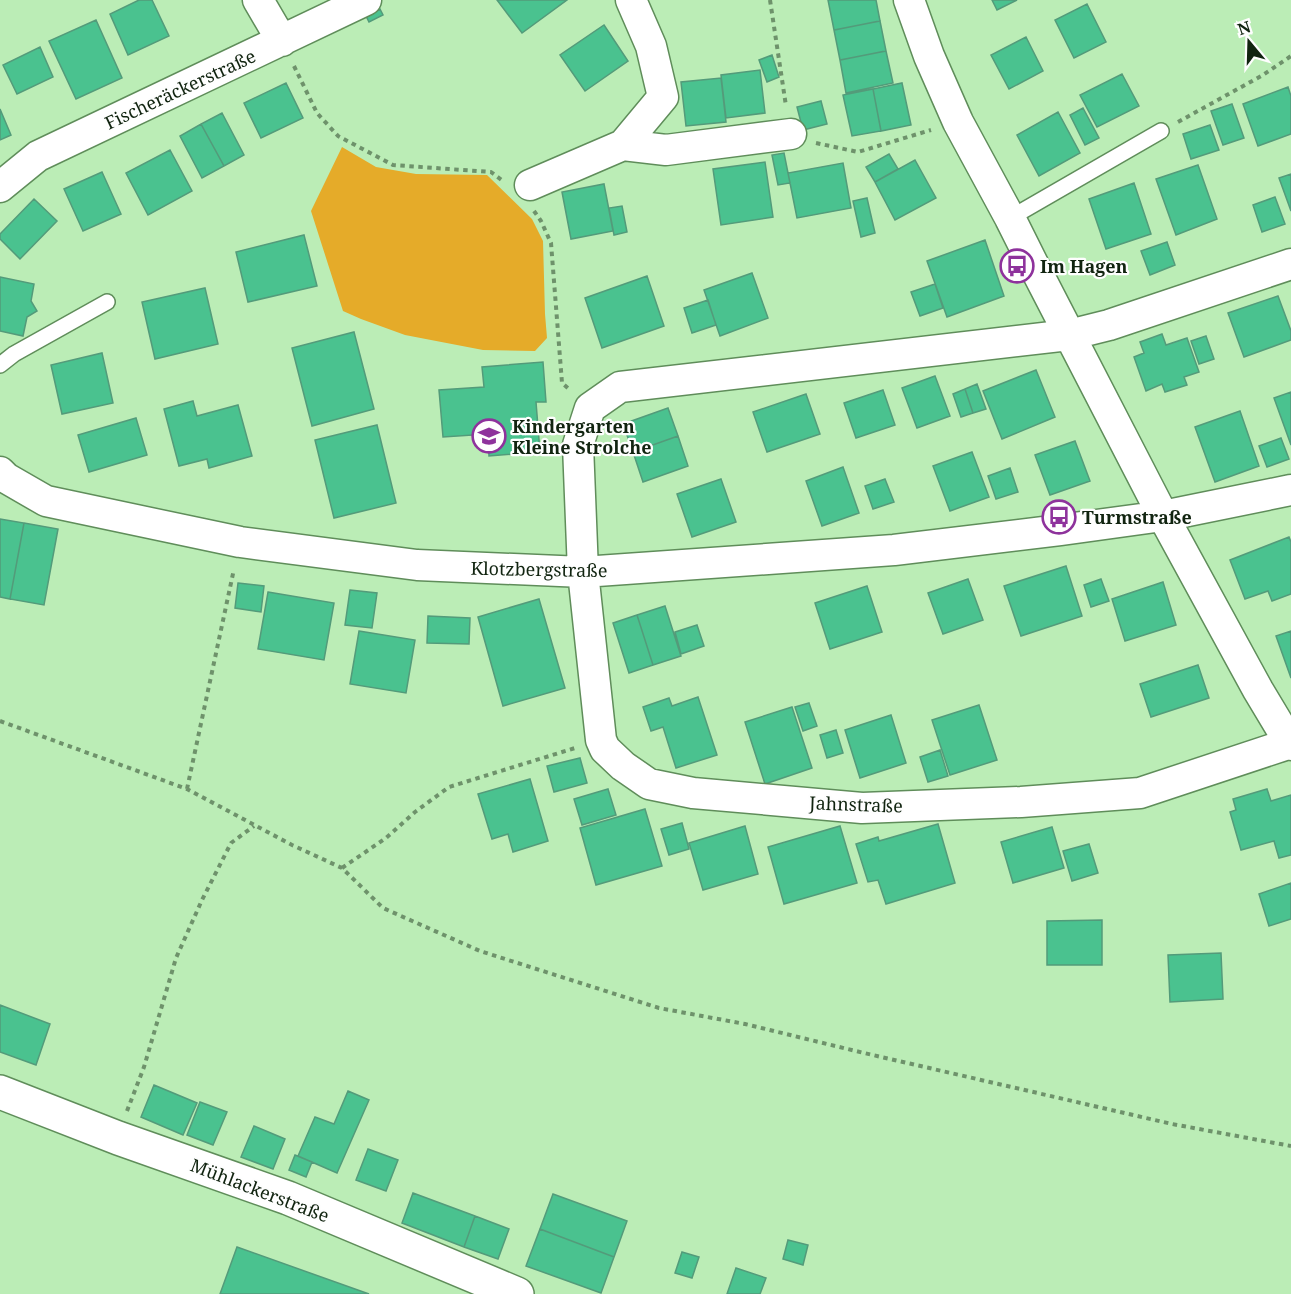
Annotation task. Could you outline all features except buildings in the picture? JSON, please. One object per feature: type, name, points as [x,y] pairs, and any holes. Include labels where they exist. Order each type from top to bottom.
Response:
[{"type":"street","points":[[258,0],[282,41]]},
{"type":"street","name":"Fischeräckerstraße","points":[[0,187],[38,156],[366,0]]},
{"type":"street","points":[[523,192],[623,145],[663,97],[651,46],[631,0]]},
{"type":"street","points":[[909,0],[929,56],[958,122],[1010,218],[1163,516],[1291,744]]},
{"type":"street","points":[[623,145],[666,150],[790,134]]},
{"type":"street","points":[[601,740],[583,572],[578,445],[590,408],[620,387],[1069,335],[1109,325],[1291,264]]},
{"type":"street","name":"Klotzbergstraße","points":[[0,472],[6,478],[46,501],[240,542],[417,565],[583,572],[894,550],[1163,516],[1291,490]]},
{"type":"street","name":"Jahnstraße","points":[[601,740],[605,749],[623,766],[649,784],[693,793],[862,808],[1022,802],[1140,793],[1291,744]]},
{"type":"street","name":"Mühlackerstraße","points":[[0,1092],[118,1138],[288,1198],[517,1294]]},
{"type":"lane","points":[[1010,218],[1161,131]]},
{"type":"lane","points":[[0,364],[107,302]]},
{"type":"path","points":[[770,0],[790,134],[815,143],[858,152],[958,122]]},
{"type":"path","points":[[282,41],[317,113],[338,136],[393,165],[491,172],[523,192],[541,220],[551,243],[562,383],[590,408]]},
{"type":"path","points":[[1161,131],[1263,75],[1291,56]]},
{"type":"path","points":[[187,789],[240,542]]},
{"type":"path","points":[[0,721],[187,789],[254,826],[342,868],[382,908],[480,951],[659,1008],[746,1024],[1172,1124],[1291,1146]]},
{"type":"path","points":[[342,868],[386,838],[415,812],[449,787],[601,740]]},
{"type":"path","points":[[118,1138],[144,1067],[176,958],[231,843],[254,826]]},
{"type":"shaded area","points":[[342,147],[376,167],[416,174],[487,175],[532,219],[543,241],[547,338],[535,351],[483,350],[405,335],[343,311],[311,211]]},
{"type":"place","name":"Im Hagen","points":[[1017,266]]},
{"type":"place","name":"Kindergarten Kleine Strolche","points":[[489,436]]},
{"type":"place","name":"Turmstraße","points":[[1059,517]]}]
